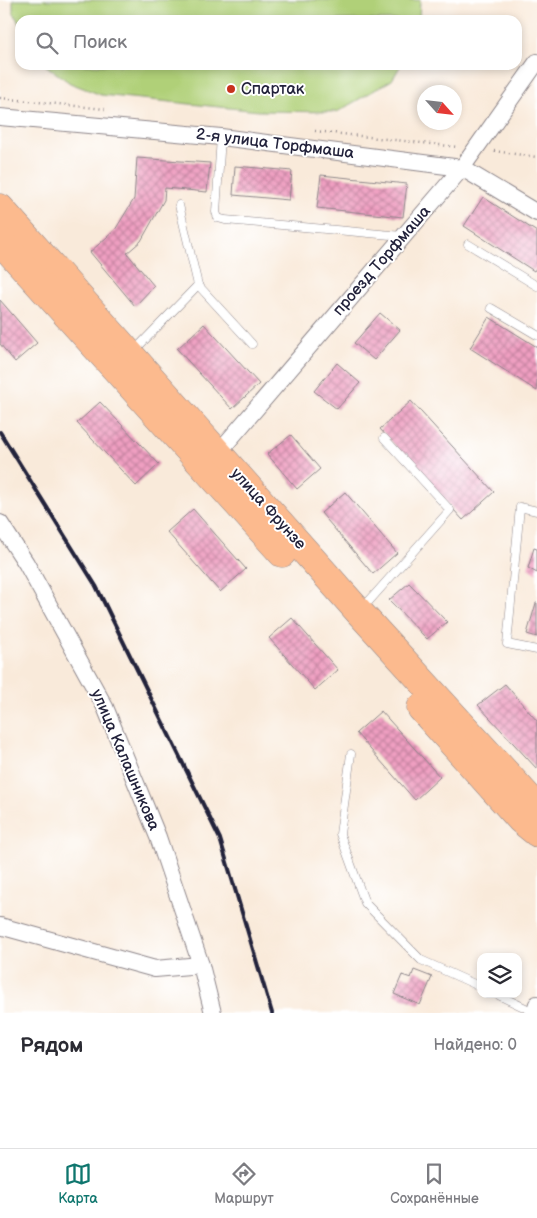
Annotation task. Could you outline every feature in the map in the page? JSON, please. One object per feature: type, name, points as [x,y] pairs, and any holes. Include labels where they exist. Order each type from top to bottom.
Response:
[{"type":"highway","name":"улица Фрунзе","points":[[0,208],[123,362],[211,460],[359,612],[537,807]]},
{"type":"highway","name":"улица Фрунзе","points":[[0,241],[123,362]]},
{"type":"highway","name":"улица Фрунзе","points":[[211,460],[346,624],[521,820],[537,833]]},
{"type":"street","name":"проезд Торфмаша","points":[[211,460],[462,168],[537,62]]},
{"type":"street","name":"2-я улица Торфмаша","points":[[0,117],[221,137],[462,168],[537,213]]},
{"type":"street","name":"улица Калашникова","points":[[0,523],[26,563],[105,707],[158,837],[201,965],[213,1013]]},
{"type":"street","points":[[0,926],[154,969],[201,965]]},
{"type":"lane","points":[[221,137],[216,212],[218,218],[404,236]]},
{"type":"lane","points":[[179,205],[198,285],[252,344]]},
{"type":"lane","points":[[468,244],[537,286]]},
{"type":"lane","points":[[123,362],[198,285]]},
{"type":"lane","points":[[491,308],[537,335]]},
{"type":"lane","points":[[359,612],[450,510],[384,438]]},
{"type":"lane","points":[[537,511],[520,507],[507,644],[537,650]]},
{"type":"lane","points":[[351,754],[340,834],[365,903],[421,960],[477,985]]},
{"type":"lane","points":[[506,998],[535,1010]]},
{"type":"green space","points":[[13,0],[420,0],[419,15],[15,15]]},
{"type":"green space","name":"Спартак","points":[[52,70],[398,70],[392,80],[337,112],[259,111],[101,95],[70,83]]},
{"type":"building","points":[[137,158],[210,163],[207,192],[165,188],[164,200],[141,241],[127,253],[154,286],[135,306],[90,252],[115,230],[134,199]]},
{"type":"building","points":[[235,166],[292,171],[289,200],[233,195]]},
{"type":"building","points":[[321,175],[407,184],[403,217],[317,208]]},
{"type":"building","points":[[483,197],[537,232],[537,267],[534,271],[464,226]]},
{"type":"building","points":[[0,300],[37,343],[15,362],[0,344]]},
{"type":"building","points":[[380,313],[400,330],[374,360],[354,343]]},
{"type":"building","points":[[489,317],[537,347],[537,391],[470,348]]},
{"type":"building","points":[[204,324],[259,384],[232,409],[177,349]]},
{"type":"building","points":[[337,363],[360,383],[337,409],[314,391]]},
{"type":"building","points":[[411,401],[494,492],[463,520],[380,429]]},
{"type":"building","points":[[100,402],[159,464],[136,486],[77,423]]},
{"type":"building","points":[[291,435],[320,469],[297,489],[267,454]]},
{"type":"building","points":[[345,492],[397,553],[373,574],[321,513]]},
{"type":"building","points":[[193,509],[246,569],[220,592],[167,532]]},
{"type":"building","points":[[534,548],[537,549],[537,573],[528,568]]},
{"type":"building","points":[[409,583],[447,622],[427,639],[389,600]]},
{"type":"building","points":[[537,603],[537,637],[527,634]]},
{"type":"building","points":[[292,618],[338,670],[315,690],[269,638]]},
{"type":"building","points":[[505,684],[537,721],[537,769],[478,705]]},
{"type":"building","points":[[381,711],[440,777],[415,800],[356,733]]},
{"type":"building","points":[[414,970],[432,977],[420,1005],[394,994],[402,975],[411,978]]},
{"type":"railway","points":[[0,432],[96,586],[220,839],[272,1013]]},
{"type":"place","name":"Спартак","points":[[231,89]]}]
